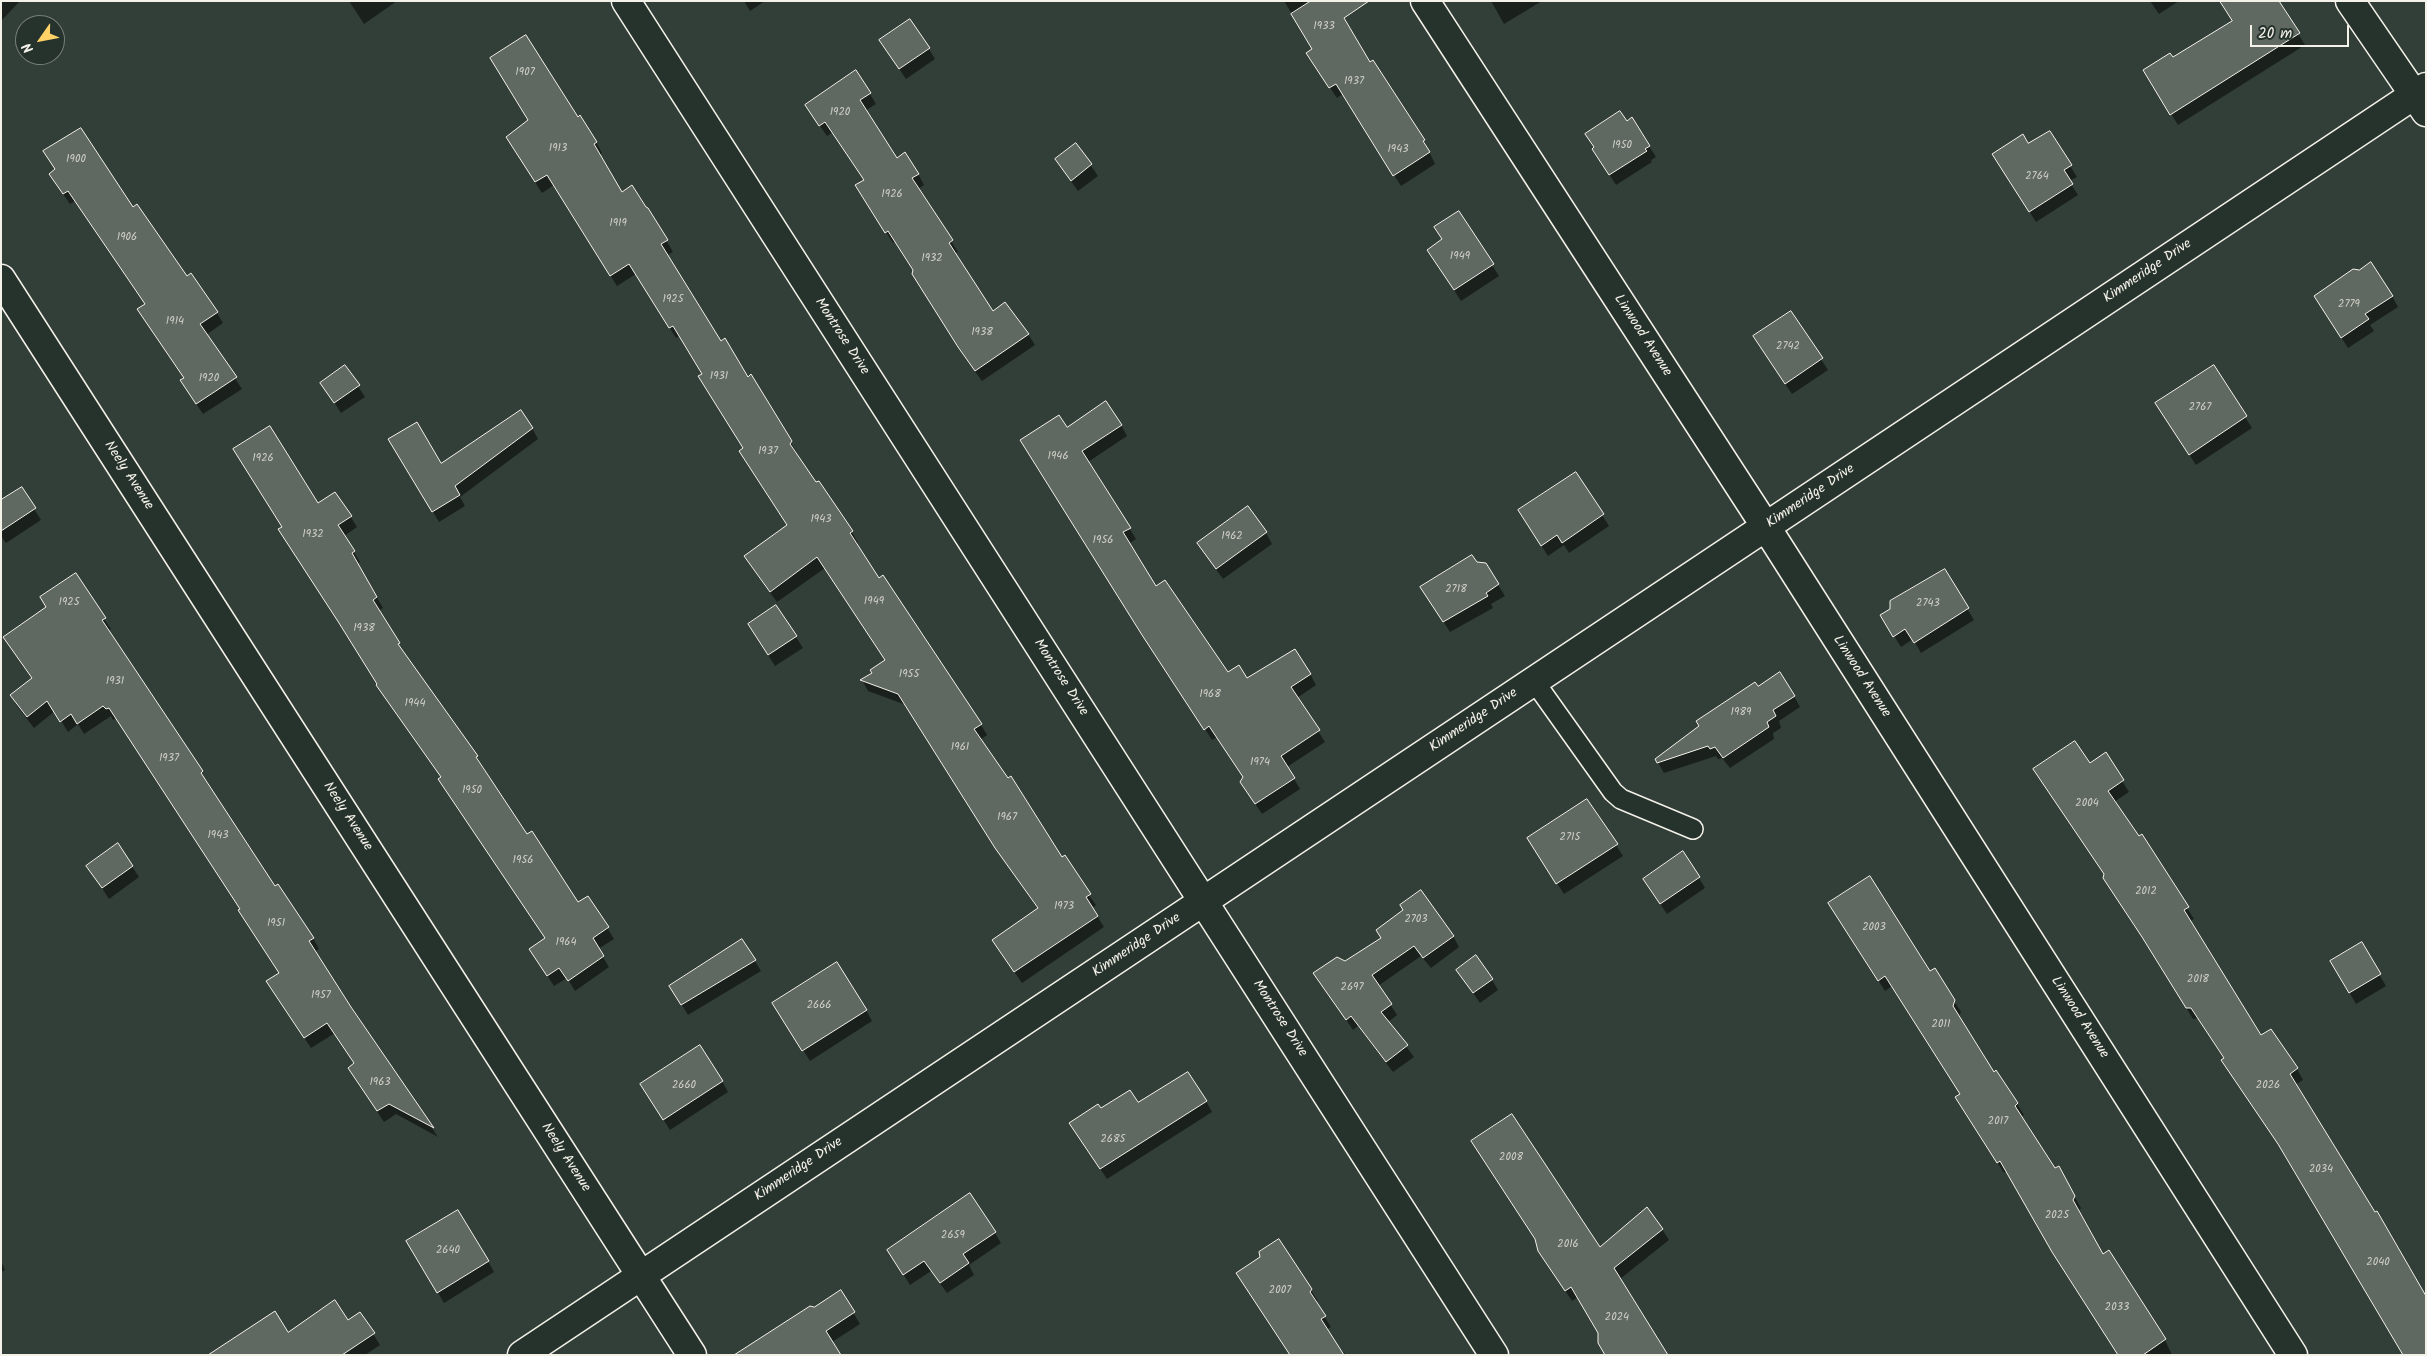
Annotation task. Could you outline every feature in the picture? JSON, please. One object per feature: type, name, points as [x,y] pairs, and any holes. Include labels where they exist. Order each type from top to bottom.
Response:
[{"type":"street","name":"Montrose Drive","points":[[626,1],[1494,1355]]},
{"type":"street","name":"Linwood Avenue","points":[[1425,1],[1766,527],[2293,1355]]},
{"type":"street","points":[[2350,1],[2422,98]]},
{"type":"street","name":"Kimmeridge Drive","points":[[522,1355],[1766,527],[2422,98]]},
{"type":"street","name":"Neely Avenue","points":[[1,279],[692,1355]]},
{"type":"lane","points":[[1534,681],[1613,792],[1621,799],[1693,829]]},
{"type":"building","points":[[1311,1],[1369,1],[1344,18],[1370,62],[1373,60],[1425,140],[1423,141],[1430,152],[1393,176],[1336,84],[1329,88],[1306,53],[1312,49],[1291,14]]},
{"type":"building","points":[[2220,1],[2279,1],[2300,33],[2170,115],[2143,70],[2170,53],[2173,57],[2232,21]]},
{"type":"building","points":[[910,19],[930,48],[899,69],[879,40]]},
{"type":"building","points":[[526,35],[578,117],[580,115],[597,142],[594,144],[622,192],[632,185],[648,208],[668,240],[661,244],[721,341],[725,338],[748,377],[751,374],[792,441],[790,444],[816,482],[819,481],[853,531],[850,533],[879,578],[883,575],[982,724],[974,729],[1008,778],[1011,776],[1062,857],[1065,855],[1091,894],[1086,897],[1098,916],[1014,972],[992,940],[1038,908],[995,848],[898,694],[860,680],[872,673],[870,670],[885,660],[817,557],[770,592],[744,556],[787,525],[739,451],[743,448],[698,376],[702,374],[673,326],[669,328],[629,264],[610,276],[547,175],[535,182],[506,137],[528,120],[490,58]]},
{"type":"building","points":[[856,70],[871,93],[860,100],[897,158],[905,152],[919,174],[912,178],[953,240],[949,243],[993,311],[1005,302],[1029,334],[975,371],[912,274],[913,270],[888,231],[885,233],[855,185],[864,180],[825,122],[819,126],[805,105]]},
{"type":"building","points":[[1620,111],[1627,121],[1632,117],[1650,146],[1645,149],[1647,151],[1609,175],[1592,149],[1594,147],[1585,134]]},
{"type":"building","points":[[81,128],[133,207],[137,204],[187,276],[191,273],[218,312],[200,324],[237,377],[196,404],[180,380],[184,378],[137,309],[145,304],[68,191],[63,194],[49,174],[55,169],[43,151]]},
{"type":"building","points":[[2050,131],[2072,165],[2064,170],[2073,184],[2029,212],[1992,154],[2023,134],[2028,143]]},
{"type":"building","points":[[1076,143],[1092,164],[1071,181],[1055,159]]},
{"type":"building","points":[[1459,211],[1494,264],[1454,290],[1427,250],[1442,239],[1434,227]]},
{"type":"building","points":[[2371,262],[2393,296],[2365,314],[2369,319],[2341,338],[2314,296],[2353,269],[2359,270]]},
{"type":"building","points":[[1791,311],[1823,358],[1785,384],[1753,336]]},
{"type":"building","points":[[345,365],[360,385],[334,403],[320,383]]},
{"type":"building","points":[[2214,365],[2247,416],[2189,455],[2155,403]]},
{"type":"building","points":[[1106,401],[1122,425],[1082,451],[1131,528],[1123,532],[1156,586],[1165,580],[1228,672],[1239,665],[1247,678],[1295,649],[1311,674],[1291,687],[1320,730],[1281,756],[1295,778],[1255,804],[1240,782],[1243,777],[1209,726],[1204,730],[1020,440],[1059,415],[1067,427]]},
{"type":"building","points":[[521,410],[533,428],[455,486],[460,495],[432,512],[388,439],[417,422],[441,463]]},
{"type":"building","points":[[270,426],[318,503],[335,492],[352,516],[338,525],[355,551],[352,553],[377,597],[373,600],[400,643],[398,644],[478,756],[476,757],[527,834],[532,831],[578,902],[588,896],[609,927],[593,938],[604,956],[568,981],[559,968],[547,976],[529,949],[545,938],[438,779],[441,777],[376,685],[339,623],[278,529],[282,527],[233,449]]},
{"type":"building","points":[[1576,472],[1604,514],[1562,543],[1557,535],[1541,546],[1518,510]]},
{"type":"building","points":[[22,487],[36,508],[1,531],[1,500]]},
{"type":"building","points":[[1248,506],[1267,532],[1216,569],[1197,543]]},
{"type":"building","points":[[1472,555],[1477,562],[1486,563],[1499,584],[1486,593],[1488,596],[1443,622],[1420,587]]},
{"type":"building","points":[[1945,569],[1969,608],[1914,643],[1905,629],[1893,637],[1880,615],[1890,609],[1890,601]]},
{"type":"building","points":[[76,573],[106,618],[102,620],[203,771],[201,773],[275,886],[278,884],[314,938],[309,941],[351,1007],[434,1128],[389,1104],[377,1111],[348,1068],[354,1063],[327,1023],[304,1038],[266,981],[279,973],[238,910],[240,909],[109,708],[106,709],[103,706],[77,724],[71,714],[60,722],[47,701],[27,717],[10,695],[32,678],[3,637],[46,607],[40,597]]},
{"type":"building","points":[[776,605],[797,636],[768,655],[748,624]]},
{"type":"building","points":[[1780,672],[1795,696],[1773,710],[1776,716],[1767,722],[1769,727],[1723,758],[1715,747],[1710,749],[1708,746],[1657,763],[1655,759],[1699,726],[1696,721],[1755,682],[1758,686]]},
{"type":"building","points":[[2075,741],[2090,763],[2106,752],[2124,780],[2108,791],[2139,836],[2142,834],[2189,907],[2184,910],[2261,1035],[2271,1029],[2298,1068],[2290,1074],[2375,1212],[2377,1211],[2426,1296],[2426,1355],[2403,1355],[2278,1144],[2221,1060],[2224,1058],[2191,1008],[2186,1008],[2103,878],[2104,874],[2033,769]]},
{"type":"building","points":[[1587,799],[1618,844],[1556,884],[1527,838]]},
{"type":"building","points":[[118,843],[133,866],[102,888],[86,866]]},
{"type":"building","points":[[1683,851],[1700,877],[1660,904],[1643,879]]},
{"type":"building","points":[[1870,876],[1930,971],[1935,968],[1955,1000],[1953,1006],[1994,1072],[1996,1070],[2018,1103],[2015,1106],[2055,1168],[2059,1166],[2075,1196],[2073,1200],[2103,1254],[2109,1250],[2166,1339],[2143,1355],[2118,1355],[2052,1252],[2000,1161],[1997,1163],[1955,1097],[1960,1094],[1885,976],[1878,981],[1828,903]]},
{"type":"building","points":[[1421,890],[1454,936],[1423,958],[1414,946],[1372,975],[1392,1004],[1381,1012],[1408,1045],[1386,1062],[1351,1016],[1346,1020],[1313,973],[1337,957],[1345,961],[1381,938],[1376,930],[1403,910],[1400,905]]},
{"type":"building","points":[[742,939],[756,960],[681,1005],[669,986]]},
{"type":"building","points":[[2362,942],[2381,974],[2349,993],[2330,961]]},
{"type":"building","points":[[1476,955],[1493,979],[1473,993],[1456,970]]},
{"type":"building","points":[[837,962],[867,1010],[802,1051],[772,1003]]},
{"type":"building","points":[[700,1045],[723,1081],[663,1120],[640,1084]]},
{"type":"building","points":[[1188,1072],[1207,1101],[1100,1169],[1069,1123],[1098,1104],[1101,1108],[1130,1090],[1138,1102]]},
{"type":"building","points":[[1512,1114],[1600,1247],[1647,1207],[1663,1229],[1614,1268],[1668,1355],[1605,1355],[1598,1343],[1598,1333],[1571,1287],[1565,1291],[1538,1251],[1535,1239],[1471,1141]]},
{"type":"building","points":[[970,1193],[996,1232],[963,1254],[969,1263],[940,1283],[924,1261],[903,1275],[887,1250]]},
{"type":"building","points":[[458,1210],[489,1261],[437,1293],[406,1241]]},
{"type":"building","points":[[1279,1239],[1312,1289],[1310,1292],[1326,1316],[1321,1319],[1344,1355],[1290,1355],[1236,1273],[1260,1257],[1259,1252]]},
{"type":"building","points":[[841,1290],[855,1312],[826,1331],[841,1355],[734,1355],[810,1306],[814,1307]]},
{"type":"building","points":[[335,1300],[348,1320],[360,1312],[375,1333],[342,1355],[208,1355],[275,1311],[288,1332]]}]
